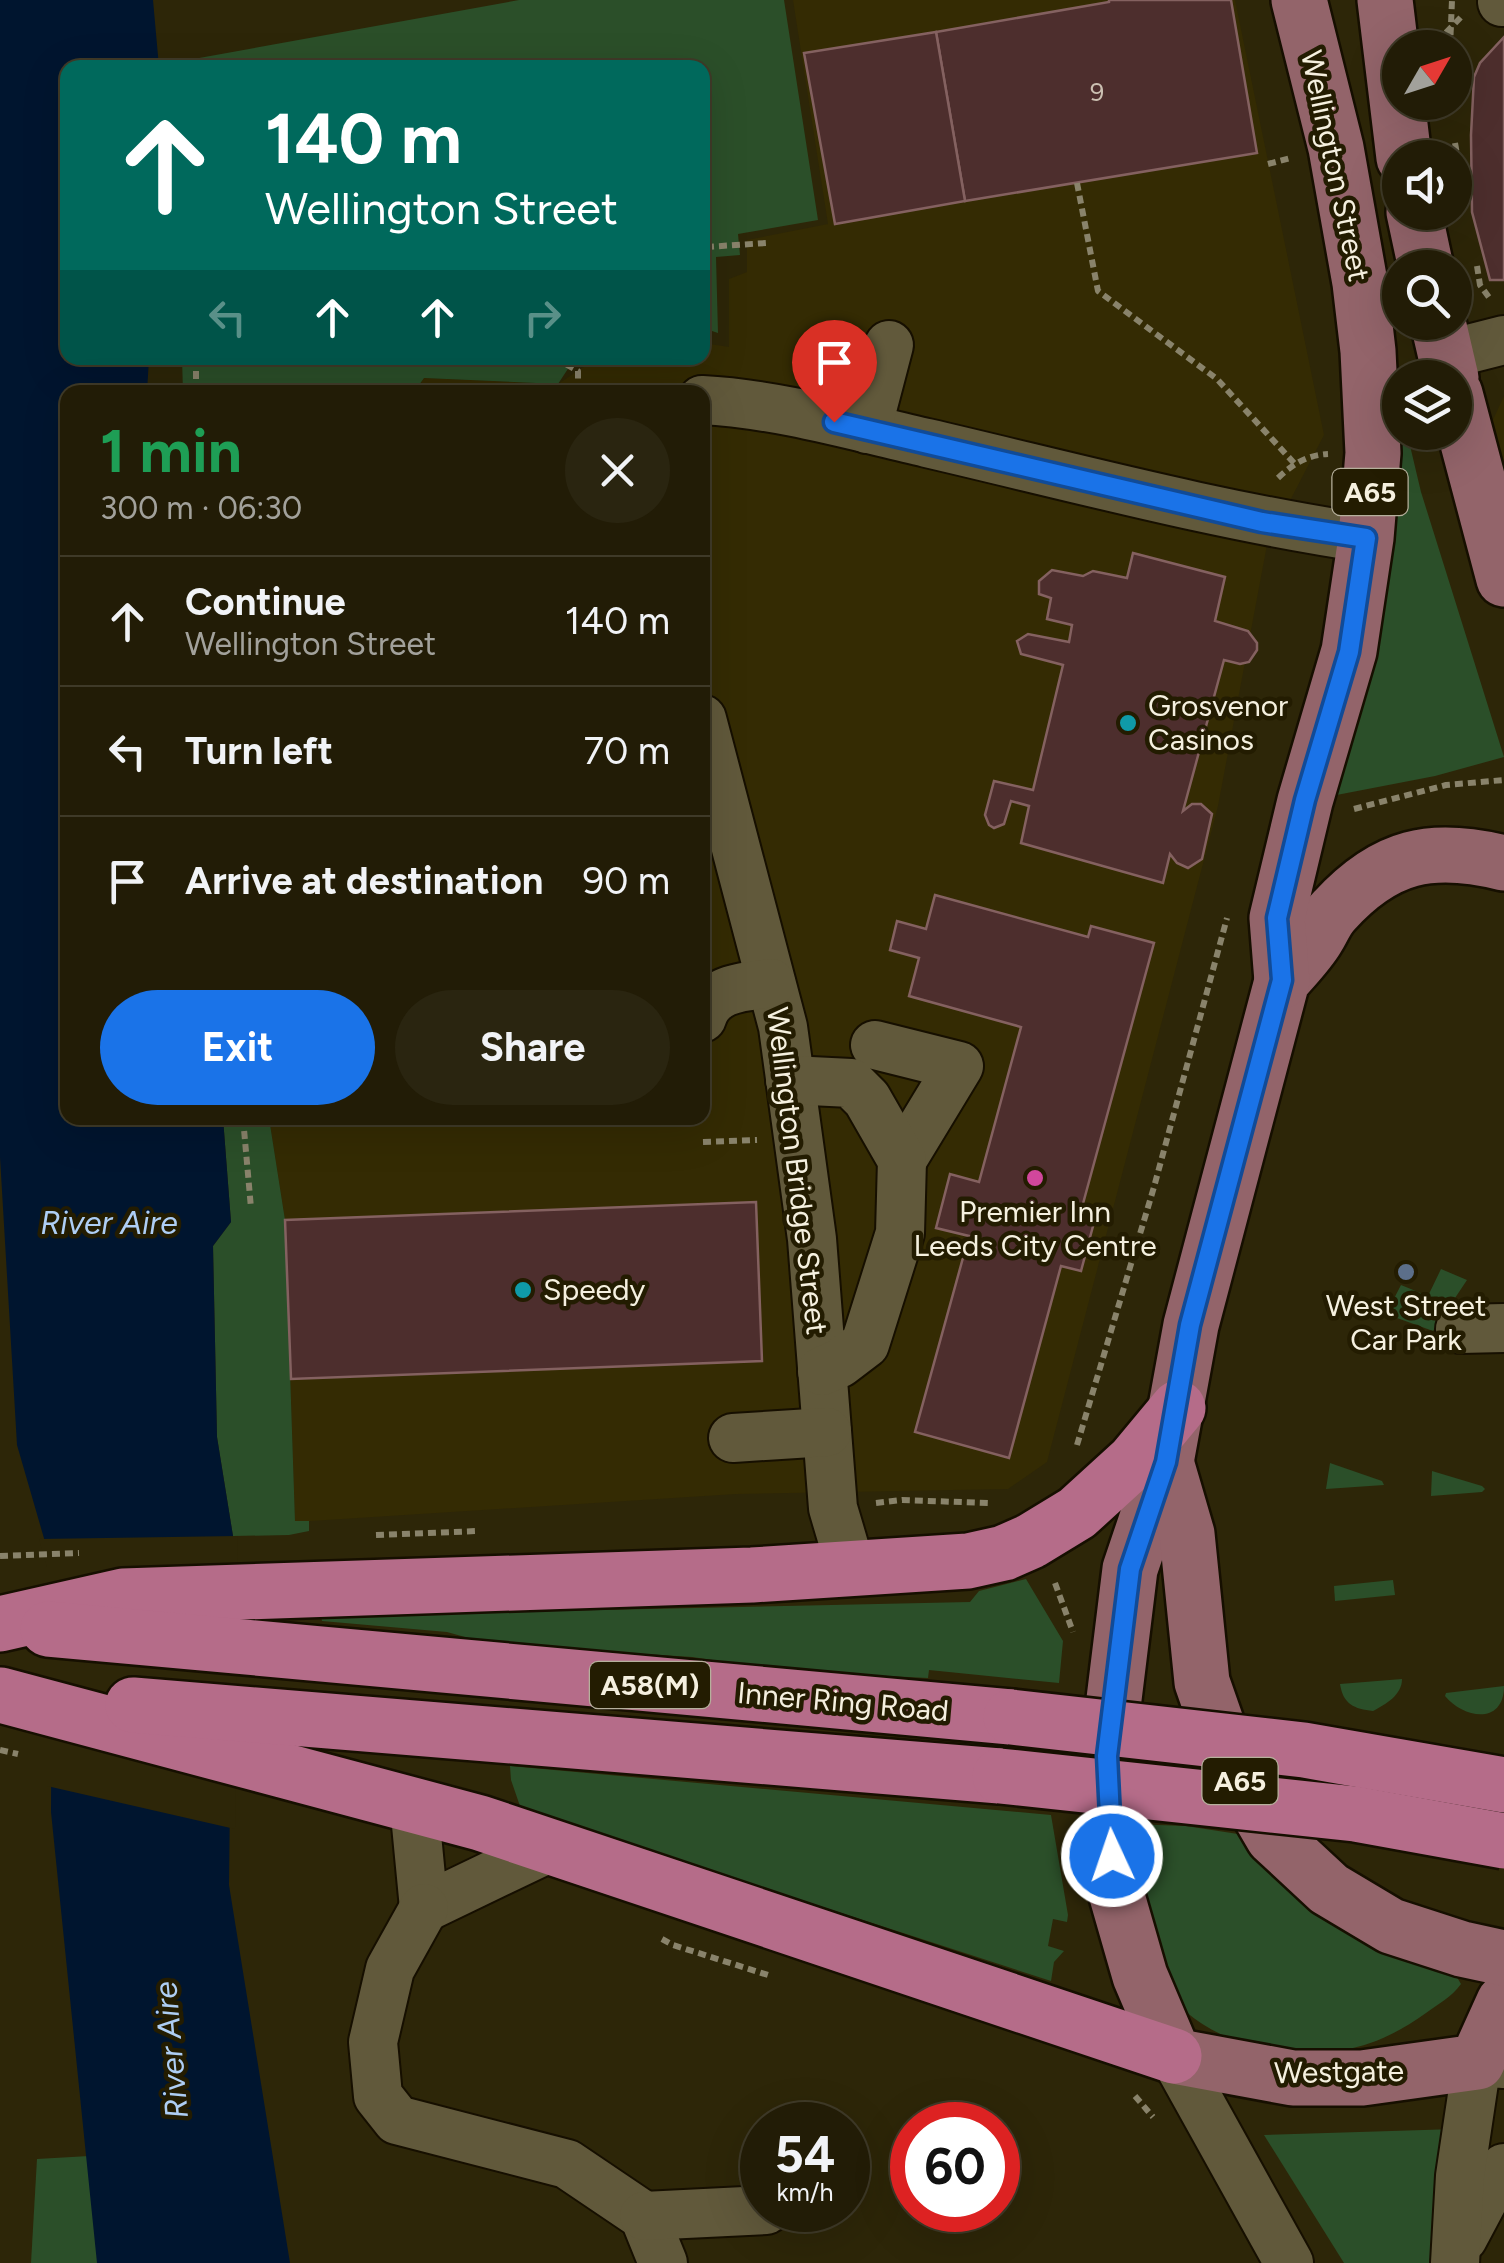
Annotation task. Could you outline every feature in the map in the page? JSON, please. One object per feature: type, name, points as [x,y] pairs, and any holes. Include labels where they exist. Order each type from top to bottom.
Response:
[{"type":"highway","points":[[0,1624],[122,1596],[851,1569],[968,1561],[1004,1553],[1032,1541],[1090,1502],[1134,1461],[1178,1408]]},
{"type":"highway","name":"Inner Ring Road","points":[[0,1624],[1010,1717],[1304,1750],[1504,1785]]},
{"type":"highway","points":[[0,1695],[480,1823],[1174,2056]]},
{"type":"highway","name":"Inner Ring Road","points":[[0,1695],[1000,1776],[1355,1814],[1504,1841]]},
{"type":"main road","name":"Wellington Street","points":[[1282,980],[1277,918],[1305,800],[1349,652],[1366,538],[1373,454],[1360,284],[1336,148],[1299,0]]},
{"type":"main road","points":[[1385,10],[1402,140]]},
{"type":"main road","points":[[1428,230],[1444,250]]},
{"type":"main road","points":[[1470,450],[1504,580]]},
{"type":"main road","name":"A65","points":[[1174,2056],[1140,1976],[1114,1889],[1107,1756],[1130,1569],[1166,1462],[1190,1325],[1282,980],[1316,941],[1331,914],[1363,884],[1398,861],[1441,854],[1504,863]]},
{"type":"main road","name":"A65","points":[[1166,1462],[1187,1534],[1202,1682],[1230,1764],[1273,1837],[1329,1889],[1391,1926],[1504,1958]]},
{"type":"main road","points":[[1490,2063],[1504,2002]]},
{"type":"main road","name":"Westgate","points":[[1174,2056],[1292,2078],[1362,2078],[1490,2063]]},
{"type":"street","points":[[1450,360],[1501,322]]},
{"type":"street","points":[[867,429],[890,346]]},
{"type":"street","points":[[710,400],[867,429],[1262,522],[1366,538]]},
{"type":"street","name":"Wellington Bridge Street","points":[[710,748],[784,1028],[812,1239],[833,1508],[851,1569]]},
{"type":"street","points":[[710,972],[770,976]]},
{"type":"street","points":[[710,1003],[727,989],[770,976]]},
{"type":"street","points":[[822,1371],[840,1363],[864,1344],[900,1233],[902,1160],[959,1066],[875,1045]]},
{"type":"street","points":[[790,1080],[851,1082],[867,1100],[902,1160]]},
{"type":"street","points":[[733,1438],[827,1432]]},
{"type":"street","points":[[414,1804],[424,1908],[390,1970],[373,2042],[378,2096],[397,2120],[567,2164],[644,2216],[663,2263]]},
{"type":"street","points":[[424,1908],[549,1848]]},
{"type":"street","points":[[1174,2056],[1288,2263]]},
{"type":"street","points":[[1456,2257],[1460,2176],[1490,2063]]},
{"type":"street","points":[[1456,2257],[1496,2176],[1504,2168]]},
{"type":"street","points":[[644,2216],[740,2211]]},
{"type":"path","points":[[1451,30],[1452,0]]},
{"type":"path","points":[[1284,142],[1289,172]]},
{"type":"path","points":[[1268,164],[1285,160]]},
{"type":"path","points":[[1077,183],[1098,291],[1218,379],[1294,463]]},
{"type":"path","points":[[710,244],[766,244]]},
{"type":"path","points":[[1472,278],[1501,322]]},
{"type":"path","points":[[567,365],[578,371],[578,385]]},
{"type":"path","points":[[1262,522],[1277,478],[1294,463],[1316,454],[1333,454],[1333,438]]},
{"type":"path","points":[[1305,800],[1344,812],[1446,785],[1504,780]]},
{"type":"path","points":[[1074,1452],[1154,1187],[1230,906]]},
{"type":"path","points":[[244,1125],[251,1208]]},
{"type":"path","points":[[833,1508],[902,1500],[994,1502]]},
{"type":"path","points":[[363,1536],[493,1531]]},
{"type":"path","points":[[1050,1571],[1073,1633]]},
{"type":"shaded area","points":[[793,0],[1235,0],[1324,435],[1267,545],[1218,806],[1047,1462],[1008,1489],[736,1494],[295,1522],[285,1220],[270,1125],[710,1125],[710,385],[419,385],[424,378],[558,384],[586,365],[710,365],[710,344],[729,347],[729,279],[747,272],[747,240],[828,224]]},
{"type":"shaded area","points":[[1504,396],[1504,510],[1481,446]]},
{"type":"green space","points":[[519,0],[784,0],[818,220],[738,234],[740,255],[716,257],[718,333],[710,330],[710,60],[188,60]]},
{"type":"green space","points":[[182,365],[570,365],[558,384],[424,378],[419,385],[183,385]]},
{"type":"green space","points":[[1382,389],[1382,450],[1411,450],[1504,757],[1435,776],[1321,798]]},
{"type":"green space","points":[[224,1125],[270,1125],[285,1220],[295,1521],[309,1521],[309,1531],[233,1536],[217,1437],[213,1246],[231,1222]]},
{"type":"green space","points":[[1441,1269],[1467,1280],[1433,1331],[1386,1314],[1401,1285],[1428,1296]]},
{"type":"green space","points":[[1330,1463],[1382,1481],[1384,1485],[1326,1489]]},
{"type":"green space","points":[[1432,1471],[1482,1486],[1485,1489],[1431,1496]]},
{"type":"green space","points":[[1026,1579],[1063,1641],[1059,1683],[929,1670],[928,1678],[846,1674],[692,1657],[535,1647],[447,1632],[322,1621],[321,1616],[970,1602],[979,1591]]},
{"type":"green space","points":[[1393,1580],[1395,1595],[1335,1601],[1334,1586]]},
{"type":"green space","points":[[1402,1679],[1396,1694],[1373,1711],[1350,1704],[1340,1684]]},
{"type":"green space","points":[[1504,1686],[1497,1707],[1482,1714],[1462,1710],[1445,1696],[1446,1693]]},
{"type":"green space","points":[[510,1766],[1051,1815],[1068,1915],[1067,1922],[1053,1919],[1048,1946],[1064,1951],[1054,1962],[1051,1981],[521,1809]]},
{"type":"green space","points":[[1130,1824],[1186,1826],[1238,1834],[1290,1891],[1326,1920],[1395,1956],[1455,1974],[1461,1984],[1417,2020],[1366,2045],[1343,2050],[1318,2053],[1266,2049],[1216,2032],[1194,2019],[1161,1981]]},
{"type":"green space","points":[[1456,2129],[1429,2263],[1344,2263],[1264,2135]]},
{"type":"green space","points":[[89,2156],[99,2263],[31,2263],[37,2159]]},
{"type":"water","name":"River Aire","points":[[0,0],[153,0],[158,60],[60,60],[60,365],[149,365],[147,385],[60,385],[60,1125],[224,1125],[231,1222],[213,1246],[217,1437],[233,1536],[229,1885],[290,2263],[97,2263],[51,1812],[52,1566],[17,1445],[0,1157]]},
{"type":"pier","points":[[238,1536],[235,1829],[47,1786],[47,1567],[39,1539]]},
{"type":"building","points":[[1109,0],[1231,0],[1257,153],[965,201],[936,32]]},
{"type":"building","points":[[936,32],[965,201],[835,224],[804,53]]},
{"type":"building","points":[[1504,37],[1504,280],[1490,280],[1472,212],[1474,77],[1480,63]]},
{"type":"building","name":"Grosvenor Casinos","points":[[1133,553],[1225,577],[1215,621],[1248,631],[1257,643],[1249,662],[1224,660],[1183,811],[1192,804],[1201,804],[1212,814],[1202,859],[1188,868],[1170,854],[1163,883],[1021,843],[1029,806],[1011,801],[1004,824],[994,828],[985,815],[994,781],[1033,790],[1063,665],[1021,654],[1017,641],[1028,634],[1069,642],[1072,625],[1047,619],[1051,598],[1039,594],[1039,581],[1052,570],[1083,576],[1093,571],[1127,578]]},
{"type":"building","name":"Premier Inn Leeds City Centre","points":[[935,895],[1088,937],[1091,926],[1154,943],[1081,1211],[1096,1215],[1081,1271],[1061,1266],[1009,1458],[915,1432],[969,1236],[936,1228],[950,1174],[979,1182],[1021,1027],[909,996],[919,958],[890,950],[897,921],[926,929]]},
{"type":"building","name":"Speedy","points":[[756,1202],[762,1361],[291,1379],[285,1220]]},
{"type":"place","name":"Grosvenor Casinos","points":[[1128,723]]},
{"type":"place","name":"Premier Inn Leeds City Centre","points":[[1035,1178]]},
{"type":"place","name":"West Street Car Park","points":[[1406,1272]]},
{"type":"place","name":"Speedy","points":[[523,1290]]},
{"type":"route","points":[[834,422],[1262,522],[1366,538],[1349,652],[1305,800],[1277,918],[1282,980],[1190,1325],[1166,1462],[1130,1569],[1107,1756],[1112,1856]]}]
